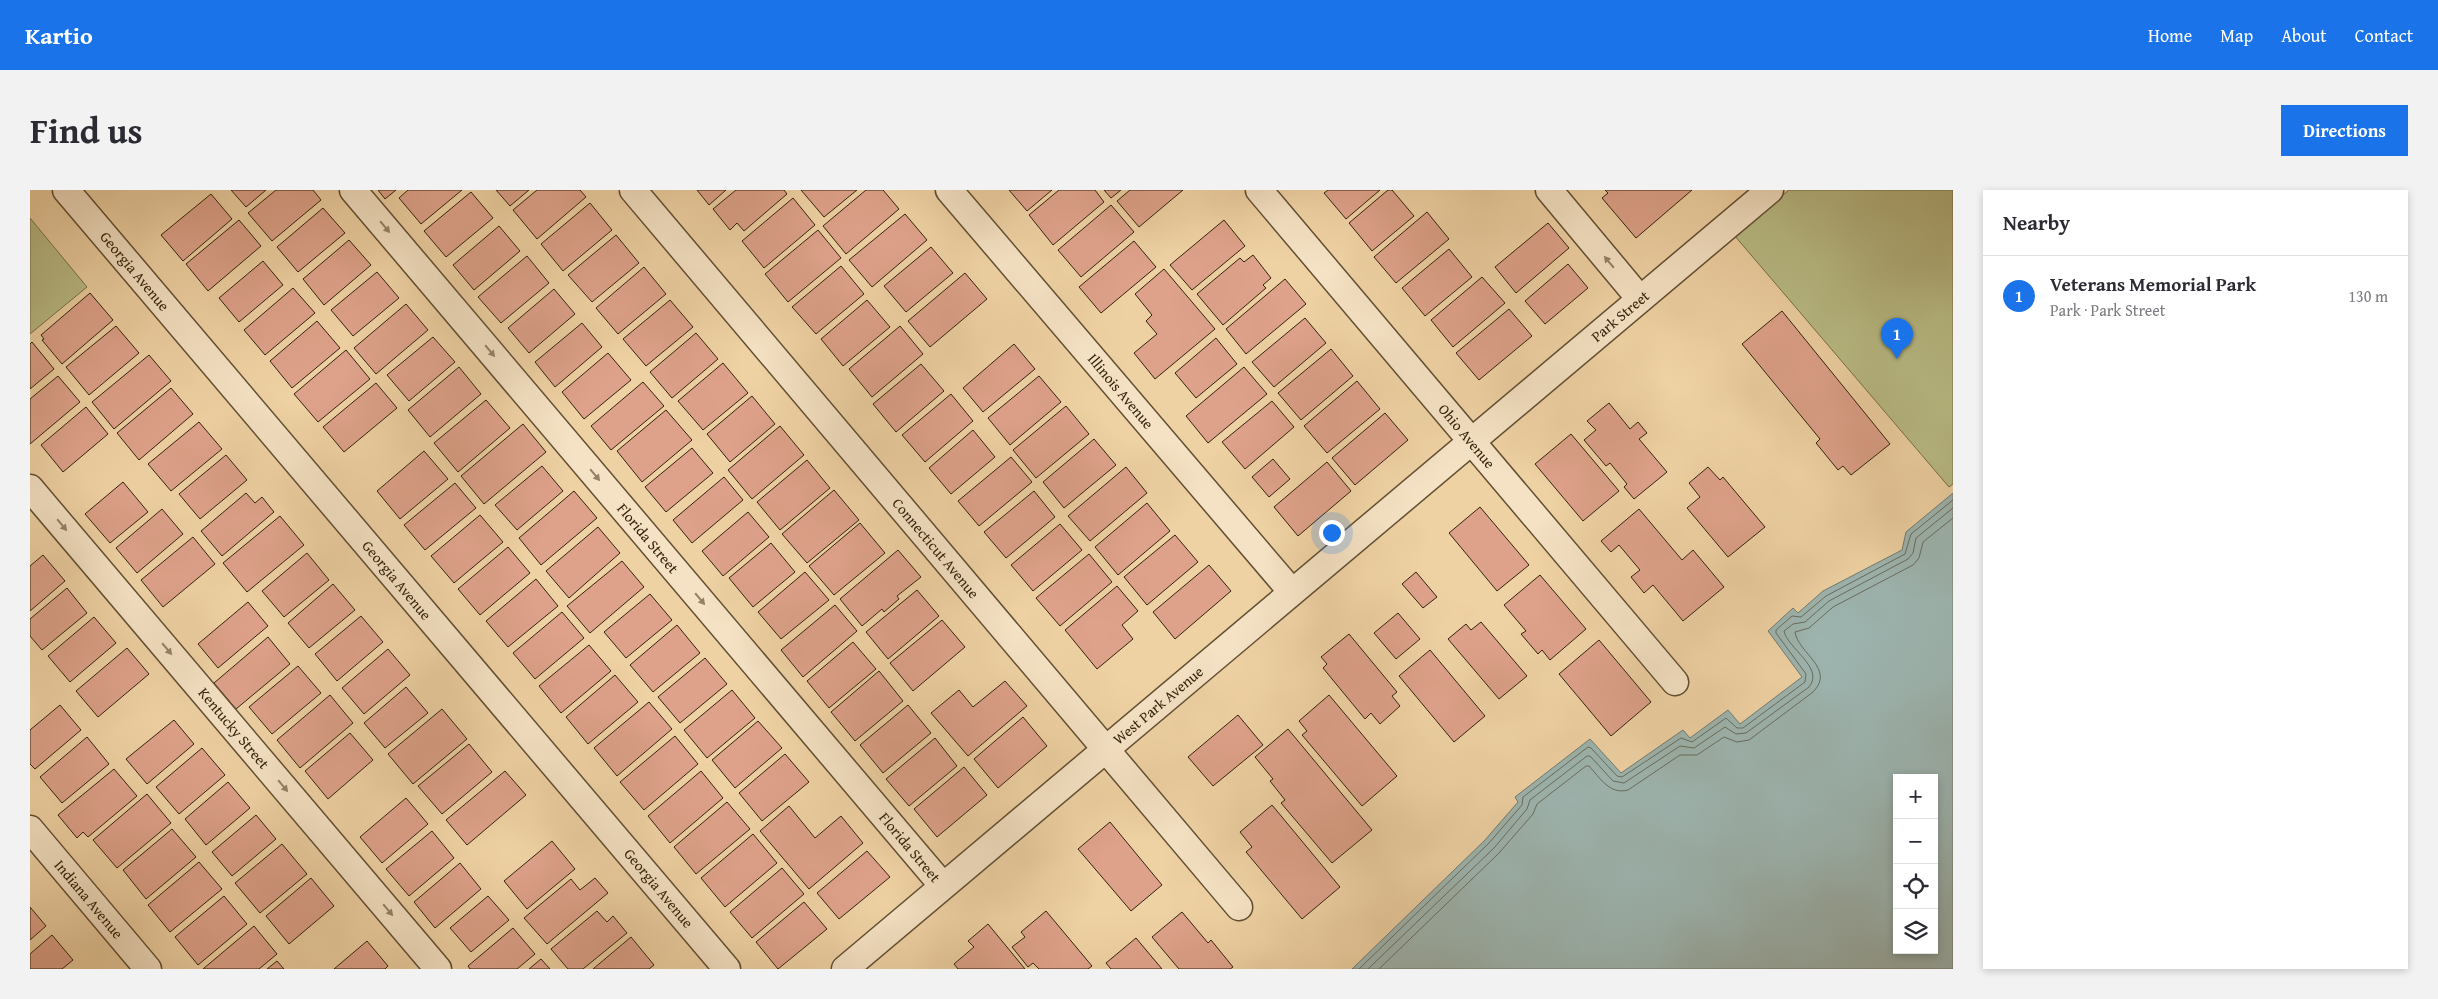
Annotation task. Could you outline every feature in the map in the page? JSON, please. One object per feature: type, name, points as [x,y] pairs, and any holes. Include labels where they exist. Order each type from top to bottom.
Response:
[{"type":"street","name":"Georgia Avenue","points":[[66,190],[727,969]]},
{"type":"street","name":"Florida Street","points":[[353,190],[943,886]]},
{"type":"street","name":"Connecticut Avenue","points":[[633,190],[1239,907]]},
{"type":"street","name":"Illinois Avenue","points":[[949,190],[1292,592]]},
{"type":"street","name":"Ohio Avenue","points":[[1259,190],[1675,682]]},
{"type":"street","points":[[1549,190],[1640,299]]},
{"type":"street","name":"Park Street","points":[[1471,442],[1640,299],[1756,194]]},
{"type":"street","name":"West Park Avenue","points":[[845,969],[1471,442]]},
{"type":"street","name":"Kentucky Street","points":[[30,488],[438,969]]},
{"type":"street","name":"Indiana Avenue","points":[[30,829],[148,969]]},
{"type":"green space","points":[[1789,190],[1953,190],[1953,484],[1949,487],[1734,235]]},
{"type":"green space","points":[[30,218],[87,287],[30,334]]},
{"type":"water","points":[[1953,493],[1953,969],[1352,969],[1485,840],[1518,802],[1515,797],[1590,739],[1621,773],[1683,730],[1690,738],[1728,710],[1740,724],[1802,677],[1768,631],[1793,608],[1798,613],[1823,591],[1902,550],[1906,532]]},
{"type":"building","points":[[231,190],[266,190],[246,207]]},
{"type":"building","points":[[276,190],[313,190],[321,200],[272,241],[248,213]]},
{"type":"building","points":[[378,190],[396,190],[385,199]]},
{"type":"building","points":[[408,190],[462,190],[421,224],[399,198]]},
{"type":"building","points":[[496,190],[529,190],[510,206]]},
{"type":"building","points":[[537,190],[580,190],[586,197],[537,239],[513,210]]},
{"type":"building","points":[[697,190],[726,190],[709,205]]},
{"type":"building","points":[[736,190],[784,190],[787,194],[744,231],[737,223],[730,230],[713,209]]},
{"type":"building","points":[[801,190],[857,190],[824,217]]},
{"type":"building","points":[[866,190],[883,190],[899,209],[846,254],[823,226]]},
{"type":"building","points":[[1009,190],[1052,190],[1027,211]]},
{"type":"building","points":[[1059,190],[1095,190],[1104,202],[1053,245],[1029,215]]},
{"type":"building","points":[[1104,190],[1121,190],[1111,198]]},
{"type":"building","points":[[1130,190],[1183,190],[1139,227],[1117,201]]},
{"type":"building","points":[[1328,190],[1380,190],[1346,219],[1324,193]]},
{"type":"building","points":[[1388,190],[1392,190],[1414,216],[1372,251],[1349,223]]},
{"type":"building","points":[[1605,190],[1692,190],[1636,238],[1602,198],[1608,193]]},
{"type":"building","points":[[471,192],[493,218],[446,257],[424,231]]},
{"type":"building","points":[[211,194],[232,219],[183,261],[161,235]]},
{"type":"building","points":[[793,198],[815,225],[764,268],[742,241]]},
{"type":"building","points":[[590,203],[612,230],[563,271],[541,244]]},
{"type":"building","points":[[1111,205],[1134,232],[1081,277],[1058,250]]},
{"type":"building","points":[[323,208],[345,233],[298,272],[277,247]]},
{"type":"building","points":[[1427,212],[1449,239],[1396,283],[1374,257]]},
{"type":"building","points":[[905,214],[927,240],[872,287],[849,260]]},
{"type":"building","points":[[239,220],[261,246],[208,291],[186,264]]},
{"type":"building","points":[[1224,220],[1245,246],[1192,290],[1170,265]]},
{"type":"building","points":[[1548,223],[1569,248],[1516,293],[1495,267]]},
{"type":"building","points":[[499,226],[520,251],[474,290],[453,265]]},
{"type":"building","points":[[818,230],[841,258],[788,302],[765,274]]},
{"type":"building","points":[[616,235],[639,263],[592,302],[568,275]]},
{"type":"building","points":[[349,240],[371,265],[324,305],[303,279]]},
{"type":"building","points":[[1134,241],[1156,267],[1101,313],[1079,287]]},
{"type":"building","points":[[931,247],[953,273],[906,312],[884,286]]},
{"type":"building","points":[[1449,249],[1472,277],[1425,316],[1402,288]]},
{"type":"building","points":[[1253,255],[1271,278],[1263,285],[1266,288],[1223,325],[1197,294],[1240,258],[1244,262]]},
{"type":"building","points":[[527,256],[549,283],[501,323],[478,297]]},
{"type":"building","points":[[263,261],[283,285],[239,322],[219,298]]},
{"type":"building","points":[[1568,264],[1588,288],[1545,324],[1525,301]]},
{"type":"building","points":[[841,266],[864,294],[816,334],[792,307]]},
{"type":"building","points":[[644,267],[666,294],[618,334],[596,308]]},
{"type":"building","points":[[1164,269],[1215,329],[1155,379],[1134,353],[1157,334],[1146,321],[1152,315],[1135,294]]},
{"type":"building","points":[[377,272],[399,298],[353,336],[331,310]]},
{"type":"building","points":[[965,273],[987,299],[930,347],[908,321]]},
{"type":"building","points":[[1482,277],[1505,303],[1453,347],[1431,320]]},
{"type":"building","points":[[1285,279],[1306,304],[1246,354],[1226,329]]},
{"type":"building","points":[[293,288],[315,313],[265,355],[244,330]]},
{"type":"building","points":[[554,289],[575,314],[529,353],[508,328]]},
{"type":"building","points":[[90,293],[113,320],[62,364],[42,340],[44,339],[41,335]]},
{"type":"building","points":[[670,300],[693,327],[646,366],[623,339]]},
{"type":"building","points":[[867,300],[890,327],[843,366],[821,339]]},
{"type":"building","points":[[406,304],[428,330],[376,374],[354,348]]},
{"type":"building","points":[[1509,309],[1532,336],[1479,380],[1456,353]]},
{"type":"building","points":[[1782,311],[1890,444],[1851,475],[1843,466],[1838,470],[1816,443],[1820,439],[1742,344]]},
{"type":"building","points":[[1305,318],[1326,343],[1274,387],[1252,362]]},
{"type":"building","points":[[317,321],[340,348],[292,388],[270,361]]},
{"type":"building","points":[[582,323],[602,347],[555,387],[535,362]]},
{"type":"building","points":[[116,326],[139,353],[89,395],[66,367]]},
{"type":"building","points":[[900,326],[923,354],[872,397],[849,369]]},
{"type":"building","points":[[696,333],[718,359],[672,398],[650,372]]},
{"type":"building","points":[[433,337],[455,362],[409,401],[387,375]]},
{"type":"building","points":[[1216,338],[1237,364],[1196,398],[1175,373]]},
{"type":"building","points":[[32,342],[54,369],[30,389],[30,344]]},
{"type":"building","points":[[1014,344],[1035,369],[983,412],[963,388]]},
{"type":"building","points":[[1331,349],[1353,376],[1301,420],[1278,393]]},
{"type":"building","points":[[346,350],[370,379],[318,422],[294,394]]},
{"type":"building","points":[[608,353],[631,380],[584,419],[562,392]]},
{"type":"building","points":[[149,355],[171,381],[114,429],[92,402]]},
{"type":"building","points":[[723,363],[748,393],[703,430],[678,401]]},
{"type":"building","points":[[921,364],[944,391],[896,432],[873,404]]},
{"type":"building","points":[[459,367],[481,394],[430,437],[408,410]]},
{"type":"building","points":[[1244,367],[1267,394],[1208,443],[1186,416]]},
{"type":"building","points":[[58,376],[80,402],[30,444],[30,399]]},
{"type":"building","points":[[1039,376],[1061,402],[1010,445],[988,418]]},
{"type":"building","points":[[1357,381],[1380,409],[1327,453],[1304,426]]},
{"type":"building","points":[[643,382],[664,406],[611,450],[591,426]]},
{"type":"building","points":[[376,383],[397,408],[344,452],[323,427]]},
{"type":"building","points":[[171,388],[193,414],[139,460],[117,433]]},
{"type":"building","points":[[951,394],[973,421],[925,462],[902,435]]},
{"type":"building","points":[[752,396],[775,424],[730,462],[707,434]]},
{"type":"building","points":[[486,400],[510,428],[458,472],[434,443]]},
{"type":"building","points":[[1272,401],[1294,427],[1245,469],[1222,442]]},
{"type":"building","points":[[1609,403],[1630,429],[1638,422],[1647,433],[1639,439],[1667,472],[1634,499],[1624,487],[1627,484],[1610,463],[1606,466],[1584,440],[1596,430],[1587,421]]},
{"type":"building","points":[[1066,406],[1089,434],[1036,478],[1013,450]]},
{"type":"building","points":[[86,407],[108,434],[63,472],[41,445]]},
{"type":"building","points":[[666,410],[692,440],[642,482],[617,451]]},
{"type":"building","points":[[1385,413],[1408,440],[1355,485],[1332,458]]},
{"type":"building","points":[[199,422],[222,449],[171,491],[148,464]]},
{"type":"building","points":[[523,424],[546,452],[484,504],[461,476]]},
{"type":"building","points":[[780,426],[804,455],[752,499],[728,470]]},
{"type":"building","points":[[973,430],[995,457],[951,494],[929,468]]},
{"type":"building","points":[[1571,434],[1619,491],[1583,521],[1535,464]]},
{"type":"building","points":[[1094,439],[1116,465],[1064,508],[1043,482]]},
{"type":"building","points":[[692,448],[713,473],[666,512],[645,487]]},
{"type":"building","points":[[424,451],[448,479],[400,519],[377,491]]},
{"type":"building","points":[[226,455],[247,480],[200,519],[179,494]]},
{"type":"building","points":[[1011,457],[1032,482],[979,526],[958,501]]},
{"type":"building","points":[[1273,459],[1290,479],[1269,497],[1252,477]]},
{"type":"building","points":[[807,460],[830,488],[780,530],[757,502]]},
{"type":"building","points":[[1327,462],[1351,491],[1298,536],[1274,507]]},
{"type":"building","points":[[542,466],[563,491],[517,530],[495,505]]},
{"type":"building","points":[[1126,467],[1147,493],[1090,541],[1068,516]]},
{"type":"building","points":[[1708,467],[1720,480],[1723,477],[1765,527],[1728,557],[1687,508],[1700,497],[1689,483]]},
{"type":"building","points":[[724,477],[743,500],[692,543],[673,520]]},
{"type":"building","points":[[123,482],[148,512],[110,543],[85,514]]},
{"type":"building","points":[[455,483],[476,508],[425,550],[404,525]]},
{"type":"building","points":[[834,490],[859,520],[807,563],[782,534]]},
{"type":"building","points":[[574,491],[597,518],[541,565],[519,538]]},
{"type":"building","points":[[1034,491],[1055,517],[1006,558],[984,532]]},
{"type":"building","points":[[246,493],[255,503],[262,497],[274,512],[222,556],[201,531]]},
{"type":"building","points":[[1147,503],[1170,531],[1118,575],[1095,547]]},
{"type":"building","points":[[1480,507],[1529,565],[1497,591],[1449,533]]},
{"type":"building","points":[[162,509],[183,534],[137,573],[116,548]]},
{"type":"building","points":[[1639,509],[1682,560],[1693,550],[1724,587],[1683,621],[1653,585],[1644,593],[1631,577],[1640,570],[1619,545],[1611,552],[1601,541]]},
{"type":"building","points":[[748,512],[769,537],[723,576],[702,551]]},
{"type":"building","points":[[480,515],[503,542],[454,583],[431,556]]},
{"type":"building","points":[[280,516],[304,545],[247,592],[223,563]]},
{"type":"building","points":[[860,523],[885,553],[834,595],[809,566]]},
{"type":"building","points":[[1060,524],[1082,550],[1033,591],[1011,565]]},
{"type":"building","points":[[598,527],[620,553],[569,598],[546,571]]},
{"type":"building","points":[[1175,535],[1198,562],[1147,605],[1124,577]]},
{"type":"building","points":[[193,537],[215,564],[163,607],[141,580]]},
{"type":"building","points":[[771,543],[795,572],[753,607],[729,578]]},
{"type":"building","points":[[508,547],[530,573],[480,615],[458,589]]},
{"type":"building","points":[[898,550],[921,577],[897,596],[899,599],[884,612],[882,609],[862,626],[840,599]]},
{"type":"building","points":[[307,553],[329,580],[284,617],[262,591]]},
{"type":"building","points":[[1089,554],[1112,582],[1060,626],[1036,598]]},
{"type":"building","points":[[43,555],[65,581],[30,611],[30,566]]},
{"type":"building","points":[[622,561],[644,587],[590,633],[567,606]]},
{"type":"building","points":[[1209,565],[1231,591],[1175,639],[1153,612]]},
{"type":"building","points":[[805,572],[829,600],[781,639],[758,612]]},
{"type":"building","points":[[1416,572],[1437,597],[1423,608],[1402,584]]},
{"type":"building","points":[[1540,575],[1586,629],[1550,660],[1542,650],[1538,654],[1521,634],[1526,631],[1504,605]]},
{"type":"building","points":[[536,579],[558,606],[508,647],[486,621]]},
{"type":"building","points":[[333,584],[355,610],[309,648],[288,623]]},
{"type":"building","points":[[1117,586],[1138,611],[1122,625],[1133,639],[1097,669],[1065,630]]},
{"type":"building","points":[[67,588],[87,613],[42,650],[30,636],[30,619]]},
{"type":"building","points":[[917,590],[939,616],[888,659],[866,632]]},
{"type":"building","points":[[650,594],[672,620],[626,658],[604,632]]},
{"type":"building","points":[[248,602],[268,626],[218,668],[198,644]]},
{"type":"building","points":[[835,605],[857,631],[803,677],[781,650]]},
{"type":"building","points":[[562,612],[584,638],[535,679],[513,653]]},
{"type":"building","points":[[1398,613],[1420,639],[1396,659],[1374,633]]},
{"type":"building","points":[[361,616],[383,642],[337,681],[315,654]]},
{"type":"building","points":[[94,617],[116,643],[70,682],[48,656]]},
{"type":"building","points":[[942,620],[965,647],[913,691],[890,663]]},
{"type":"building","points":[[1481,622],[1527,676],[1499,699],[1448,639],[1466,624],[1471,630]]},
{"type":"building","points":[[677,625],[700,653],[653,692],[630,665]]},
{"type":"building","points":[[1349,634],[1397,692],[1392,696],[1400,706],[1380,724],[1371,713],[1365,719],[1323,668],[1327,664],[1321,657]]},
{"type":"building","points":[[268,637],[290,664],[236,709],[214,683]]},
{"type":"building","points":[[1599,640],[1651,702],[1611,736],[1559,674]]},
{"type":"building","points":[[853,642],[876,669],[829,708],[807,681]]},
{"type":"building","points":[[589,645],[611,671],[561,713],[539,686]]},
{"type":"building","points":[[127,648],[149,674],[98,717],[76,691]]},
{"type":"building","points":[[388,649],[410,675],[364,714],[342,688]]},
{"type":"building","points":[[1430,650],[1485,716],[1454,742],[1399,676]]},
{"type":"building","points":[[705,658],[727,684],[680,723],[658,697]]},
{"type":"building","points":[[298,666],[321,693],[272,734],[249,707]]},
{"type":"building","points":[[879,671],[903,701],[855,741],[831,712]]},
{"type":"building","points":[[615,675],[638,702],[588,744],[566,717]]},
{"type":"building","points":[[1005,681],[1027,706],[968,756],[931,713],[959,690],[973,707]]},
{"type":"building","points":[[406,687],[428,713],[385,748],[364,723]]},
{"type":"building","points":[[732,690],[755,718],[707,758],[684,730]]},
{"type":"building","points":[[330,695],[353,723],[300,768],[277,740]]},
{"type":"building","points":[[1329,695],[1397,776],[1362,806],[1302,735],[1307,731],[1299,721]]},
{"type":"building","points":[[649,702],[672,729],[617,776],[594,748]]},
{"type":"building","points":[[60,705],[81,730],[35,769],[30,764],[30,730]]},
{"type":"building","points":[[908,705],[931,733],[883,773],[860,745]]},
{"type":"building","points":[[442,709],[467,739],[413,784],[388,754]]},
{"type":"building","points":[[1238,715],[1263,745],[1213,786],[1188,757]]},
{"type":"building","points":[[1023,717],[1047,746],[998,788],[974,759]]},
{"type":"building","points":[[174,720],[194,744],[147,784],[126,759]]},
{"type":"building","points":[[758,721],[782,748],[735,788],[712,760]]},
{"type":"building","points":[[1288,729],[1372,830],[1332,863],[1281,803],[1285,800],[1270,781],[1273,779],[1255,757]]},
{"type":"building","points":[[350,733],[373,760],[328,799],[305,771]]},
{"type":"building","points":[[675,736],[698,764],[644,810],[620,782]]},
{"type":"building","points":[[87,737],[109,764],[62,803],[40,777]]},
{"type":"building","points":[[935,738],[957,766],[909,806],[886,779]]},
{"type":"building","points":[[469,744],[492,772],[442,814],[418,786]]},
{"type":"building","points":[[202,748],[225,775],[179,814],[156,787]]},
{"type":"building","points":[[785,754],[809,782],[762,821],[739,793]]},
{"type":"building","points":[[964,767],[987,795],[937,837],[914,809]]},
{"type":"building","points":[[114,769],[137,796],[88,837],[83,832],[77,838],[58,815]]},
{"type":"building","points":[[505,771],[526,795],[467,845],[446,820]]},
{"type":"building","points":[[701,771],[723,798],[670,843],[648,816]]},
{"type":"building","points":[[228,782],[250,808],[206,845],[185,819]]},
{"type":"building","points":[[147,794],[171,823],[117,868],[93,840]]},
{"type":"building","points":[[406,798],[428,824],[382,863],[360,837]]},
{"type":"building","points":[[727,802],[750,829],[696,874],[674,847]]},
{"type":"building","points":[[1272,805],[1340,887],[1302,919],[1246,852],[1252,847],[1240,832]]},
{"type":"building","points":[[789,806],[815,838],[841,816],[863,843],[809,889],[760,831]]},
{"type":"building","points":[[256,815],[276,839],[232,876],[212,852]]},
{"type":"building","points":[[1110,822],[1162,885],[1131,911],[1078,849]]},
{"type":"building","points":[[172,829],[196,857],[146,899],[123,870]]},
{"type":"building","points":[[432,831],[454,858],[409,896],[386,869]]},
{"type":"building","points":[[753,834],[777,863],[725,907],[701,878]]},
{"type":"building","points":[[552,841],[575,869],[527,909],[504,881]]},
{"type":"building","points":[[282,844],[307,874],[260,913],[235,883]]},
{"type":"building","points":[[867,851],[890,877],[839,919],[817,893]]},
{"type":"building","points":[[199,862],[222,889],[170,932],[148,905]]},
{"type":"building","points":[[460,863],[481,889],[435,928],[414,902]]},
{"type":"building","points":[[782,868],[804,894],[752,938],[730,912]]},
{"type":"building","points":[[311,878],[334,906],[289,944],[266,916]]},
{"type":"building","points":[[595,878],[608,893],[547,944],[524,918],[571,879],[580,890]]},
{"type":"building","points":[[224,896],[247,924],[198,965],[175,937]]},
{"type":"building","points":[[488,896],[509,920],[471,952],[450,928]]},
{"type":"building","points":[[804,902],[827,929],[778,969],[756,942]]},
{"type":"building","points":[[30,907],[46,926],[30,940]]},
{"type":"building","points":[[597,911],[607,922],[613,916],[627,933],[583,969],[568,969],[551,949]]},
{"type":"building","points":[[1046,911],[1092,966],[1088,969],[1039,969],[1033,963],[1028,967],[1012,947],[1025,937],[1021,932]]},
{"type":"building","points":[[1182,912],[1208,943],[1211,940],[1233,967],[1230,969],[1179,969],[1152,937]]},
{"type":"building","points":[[988,924],[1025,969],[958,969],[954,964],[974,947],[968,941]]},
{"type":"building","points":[[254,926],[277,954],[259,969],[203,969]]},
{"type":"building","points":[[513,928],[535,954],[517,969],[470,969],[468,966]]},
{"type":"building","points":[[52,935],[73,960],[62,969],[30,969],[30,954]]},
{"type":"building","points":[[631,937],[654,965],[649,969],[593,969]]},
{"type":"building","points":[[1136,938],[1162,969],[1111,969],[1106,963]]},
{"type":"building","points":[[367,941],[388,966],[385,969],[334,969]]},
{"type":"building","points":[[541,959],[550,969],[529,969]]},
{"type":"building","points":[[277,961],[284,969],[267,969]]},
{"type":"place","name":"Veterans Memorial Park","points":[[1897,359]]}]
